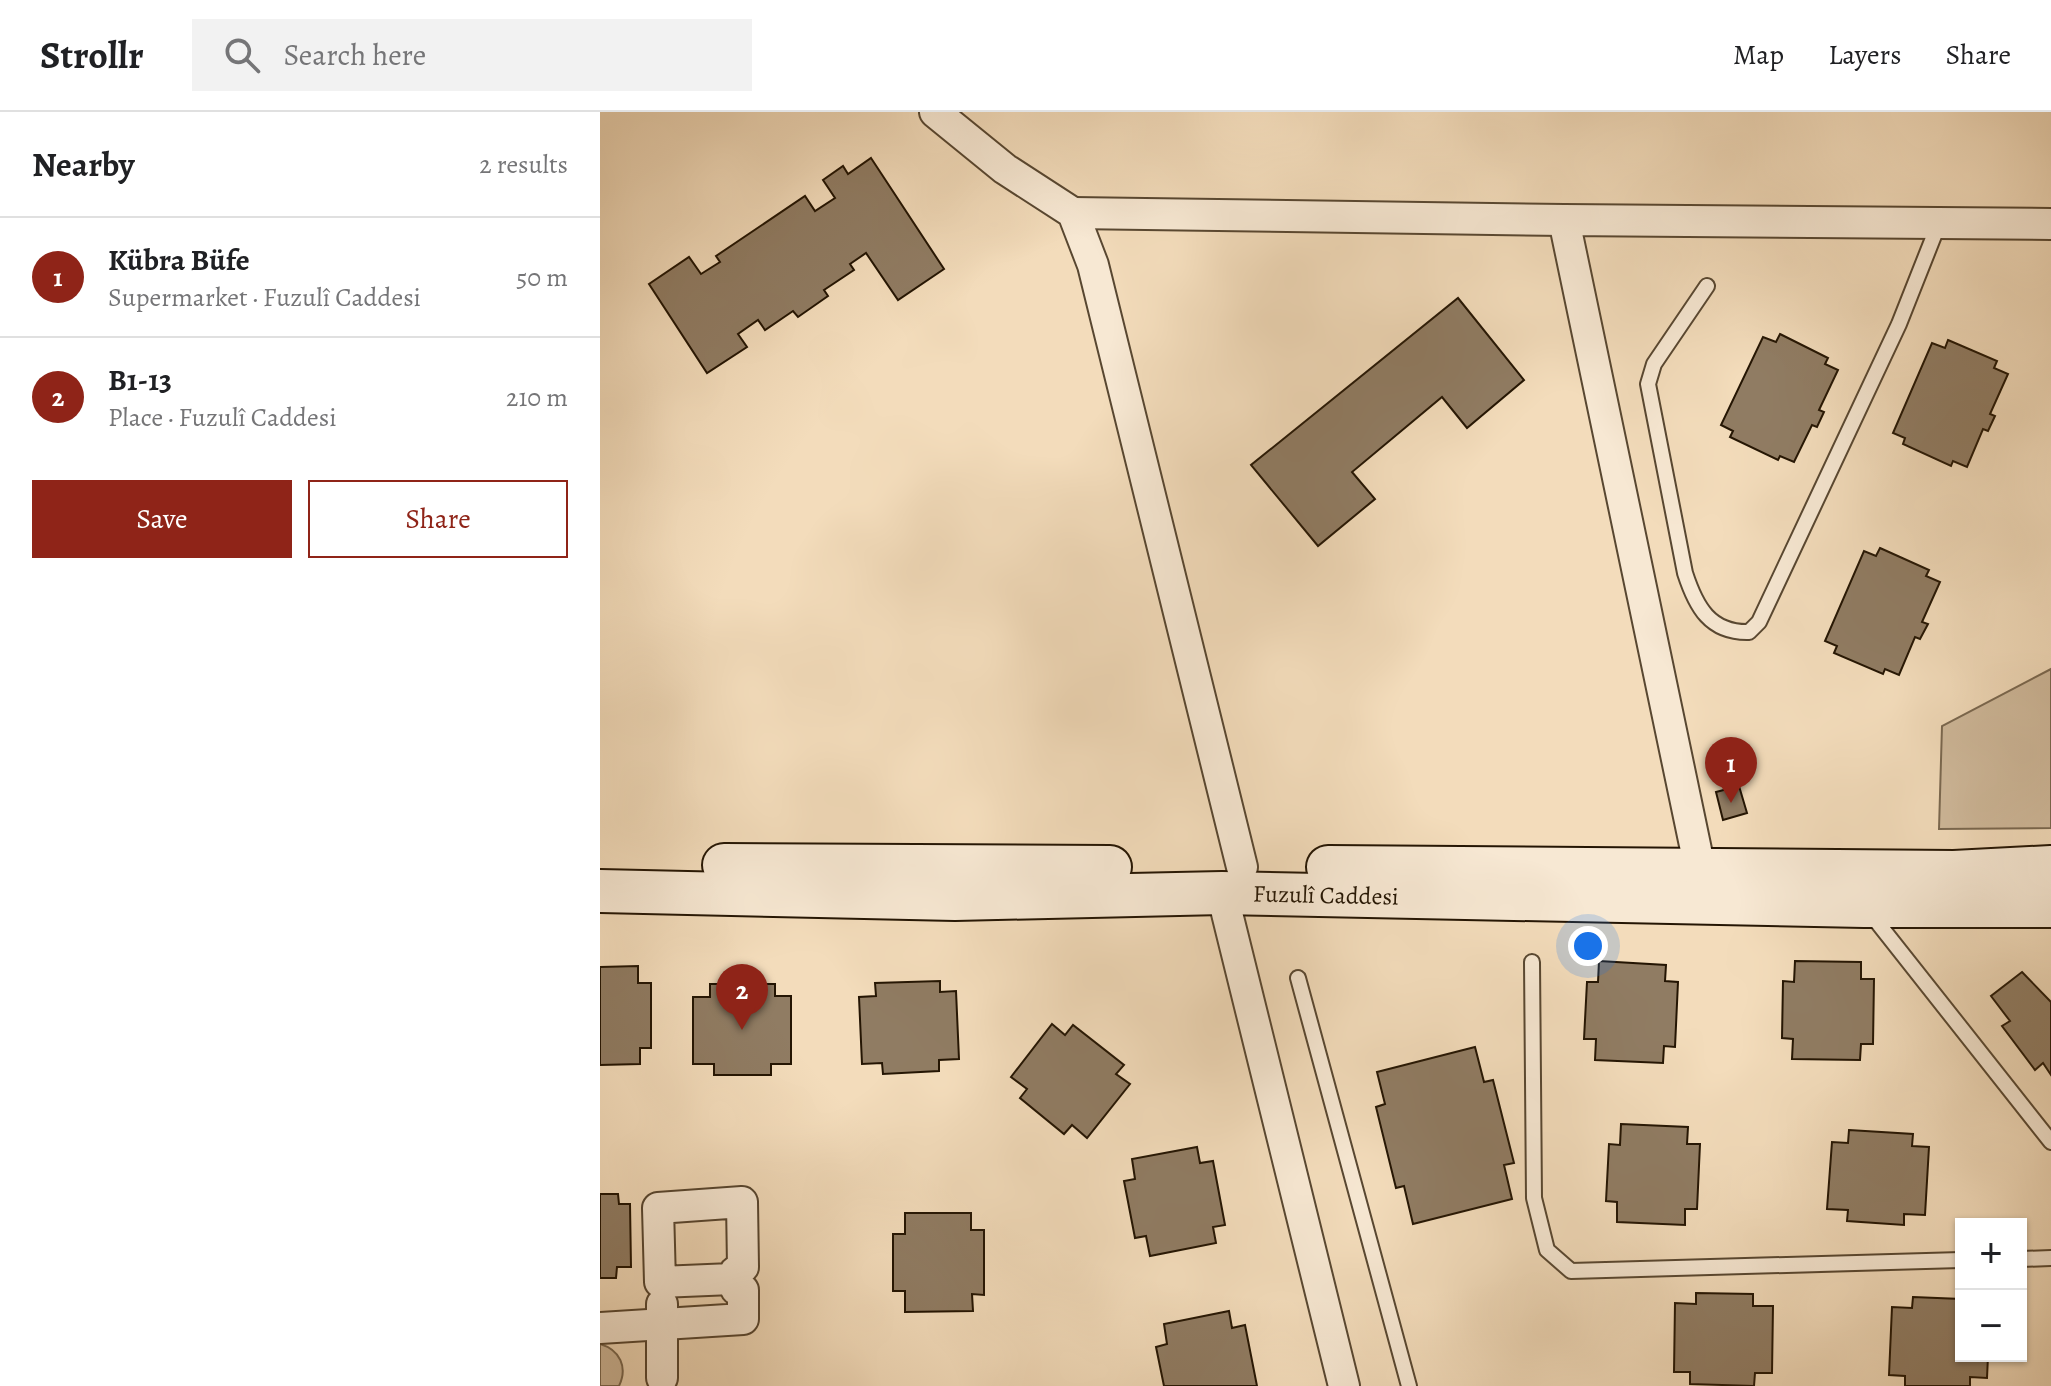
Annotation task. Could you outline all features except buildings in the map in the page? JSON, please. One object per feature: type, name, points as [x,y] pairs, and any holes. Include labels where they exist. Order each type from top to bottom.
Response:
[{"type":"street","points":[[935,112],[1005,169],[1073,213],[2051,224]]},
{"type":"street","points":[[1073,213],[1093,265],[1344,1386]]},
{"type":"street","points":[[1564,220],[1700,869]]},
{"type":"street","name":"Fuzulî Caddesi","points":[[600,863],[1232,880],[1864,906],[2051,906]]},
{"type":"street","name":"Fuzulî Caddesi","points":[[600,891],[955,899],[1232,880],[1700,869],[1954,872],[2051,867]]},
{"type":"street","points":[[600,1328],[664,1323],[743,1319],[743,1290],[736,1289],[732,1279],[735,1272],[743,1267],[742,1202],[658,1208],[664,1323],[662,1378]]},
{"type":"street","points":[[660,1282],[732,1279]]},
{"type":"lane","points":[[1707,286],[1654,364],[1648,384],[1685,573],[1694,602],[1704,616],[1716,625],[1735,632],[1749,632],[1759,622],[1899,324],[1939,223]]},
{"type":"lane","points":[[1864,906],[2051,1142]]},
{"type":"lane","points":[[1532,962],[1534,1198],[1547,1250],[1571,1271],[1955,1260]]},
{"type":"lane","points":[[1298,978],[1409,1386]]},
{"type":"lane","points":[[2027,1259],[2051,1258]]},
{"type":"shaded area","points":[[2051,669],[2051,828],[1939,829],[1942,726]]},
{"type":"shaded area","points":[[600,1344],[613,1350],[620,1360],[623,1372],[619,1386],[600,1386]]},
{"type":"place","name":"Kübra Büfe","points":[[1731,803]]},
{"type":"place","name":"B1-13","points":[[742,1030]]}]
